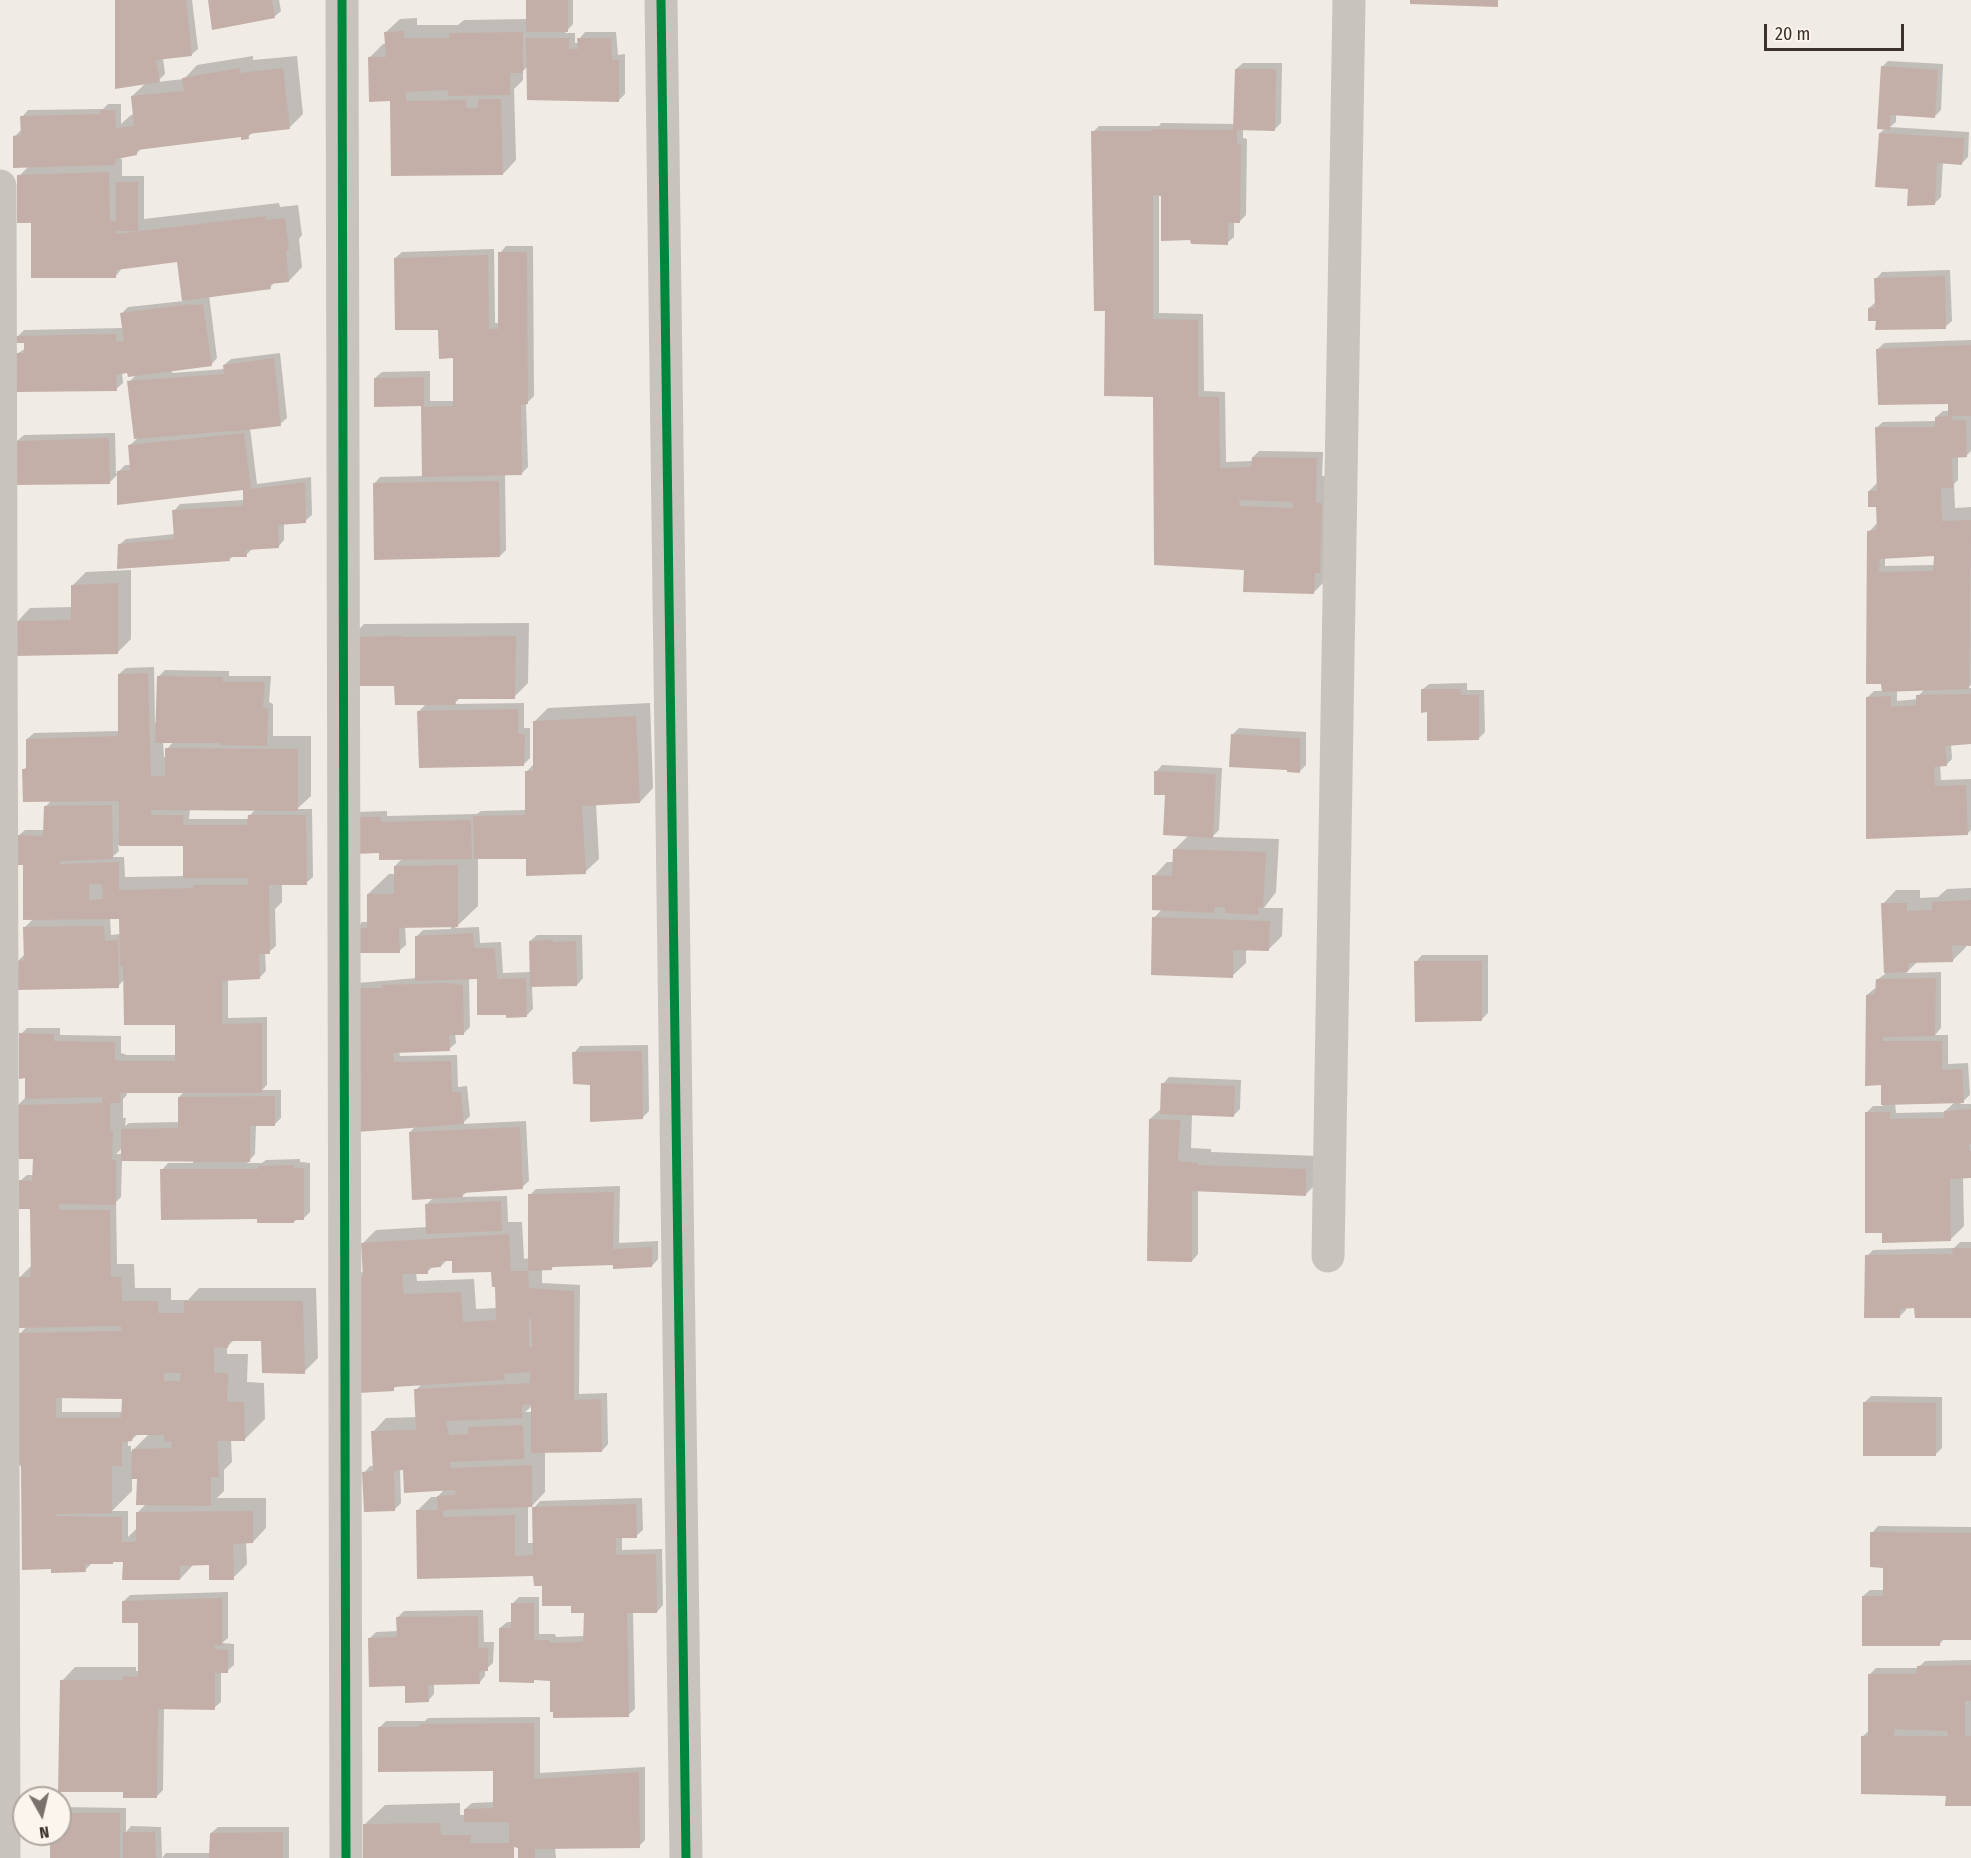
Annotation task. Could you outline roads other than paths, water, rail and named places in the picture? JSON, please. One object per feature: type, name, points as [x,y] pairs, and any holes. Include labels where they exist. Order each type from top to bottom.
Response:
[{"type":"street","points":[[342,0],[346,1858]]},
{"type":"street","points":[[661,0],[686,1858]]},
{"type":"street","points":[[1328,1256],[1349,0]]},
{"type":"street","points":[[0,186],[4,1858]]}]
